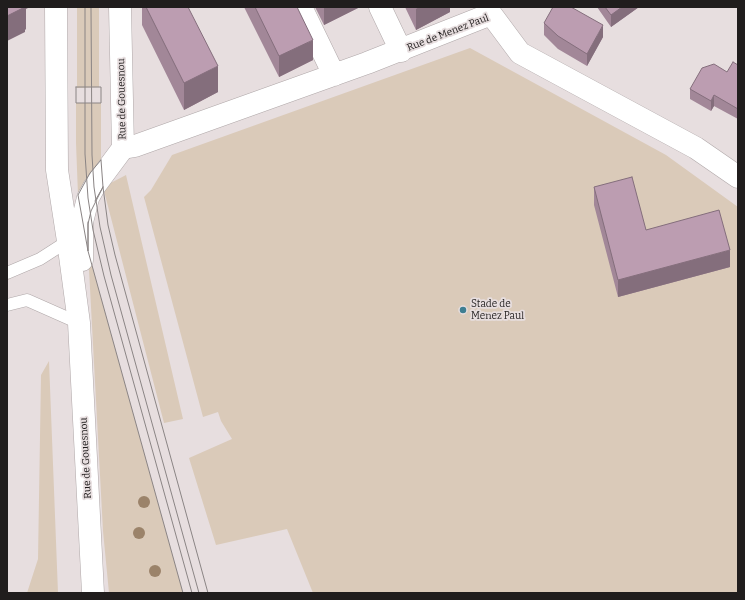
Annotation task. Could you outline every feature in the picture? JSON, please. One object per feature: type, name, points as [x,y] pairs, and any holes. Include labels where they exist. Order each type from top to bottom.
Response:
[{"type":"street","name":"Rue de Gouesnou","points":[[56,7],[57,170],[79,323],[93,593]]},
{"type":"street","name":"Rue de Gouesnou","points":[[79,323],[83,292],[82,222],[88,198],[94,187],[123,148],[120,7]]},
{"type":"street","points":[[301,7],[334,75]]},
{"type":"street","points":[[380,7],[401,51]]},
{"type":"street","name":"Rue de Menez Paul","points":[[123,148],[135,146],[401,51],[495,11],[520,53],[696,148],[738,177]]},
{"type":"lane","points":[[7,273],[40,259],[68,241]]},
{"type":"lane","points":[[7,305],[27,300],[79,323]]},
{"type":"shaded area","points":[[77,7],[99,7],[99,87],[77,88]]},
{"type":"shaded area","name":"Stade de Menez Paul","points":[[470,48],[666,155],[738,207],[738,593],[313,593],[287,529],[216,545],[189,458],[232,439],[221,421],[218,412],[203,417],[144,197],[151,190],[172,155]]},
{"type":"shaded area","points":[[76,103],[101,103],[101,160],[90,173],[78,195],[76,143]]},
{"type":"shaded area","points":[[126,175],[183,419],[164,423],[103,187]]},
{"type":"shaded area","points":[[88,251],[183,593],[109,593],[103,531]]},
{"type":"shaded area","points":[[49,361],[58,593],[27,593],[38,559],[41,375]]},
{"type":"building","points":[[7,7],[25,7],[7,16]]},
{"type":"building","points":[[146,7],[188,7],[218,66],[184,83]]},
{"type":"building","points":[[255,7],[297,7],[313,40],[279,56]]},
{"type":"building","points":[[553,7],[571,7],[603,25],[587,54],[558,36],[544,23]]},
{"type":"building","points":[[605,7],[622,7],[611,15]]},
{"type":"building","points":[[733,62],[738,65],[738,109],[714,95],[711,101],[690,89],[702,68],[714,64],[727,72]]},
{"type":"building","points":[[632,177],[646,230],[719,210],[730,250],[618,280],[594,187]]},
{"type":"tram line","points":[[85,7],[85,154],[88,198],[93,230],[104,276],[192,593]]},
{"type":"tram line","points":[[91,7],[92,155],[94,187],[100,227],[111,275],[199,593]]},
{"type":"tram line","points":[[76,87],[101,87],[101,103],[76,103],[76,87]]},
{"type":"tram line","points":[[101,160],[103,187],[91,211],[88,224],[88,251],[78,195],[90,173],[101,160]]},
{"type":"tram line","points":[[103,187],[108,225],[115,255],[208,593]]},
{"type":"tram line","points":[[95,201],[103,187]]},
{"type":"tram line","points":[[88,222],[88,251],[183,593]]},
{"type":"place","name":"Stade de Menez Paul","points":[[463,310]]}]
